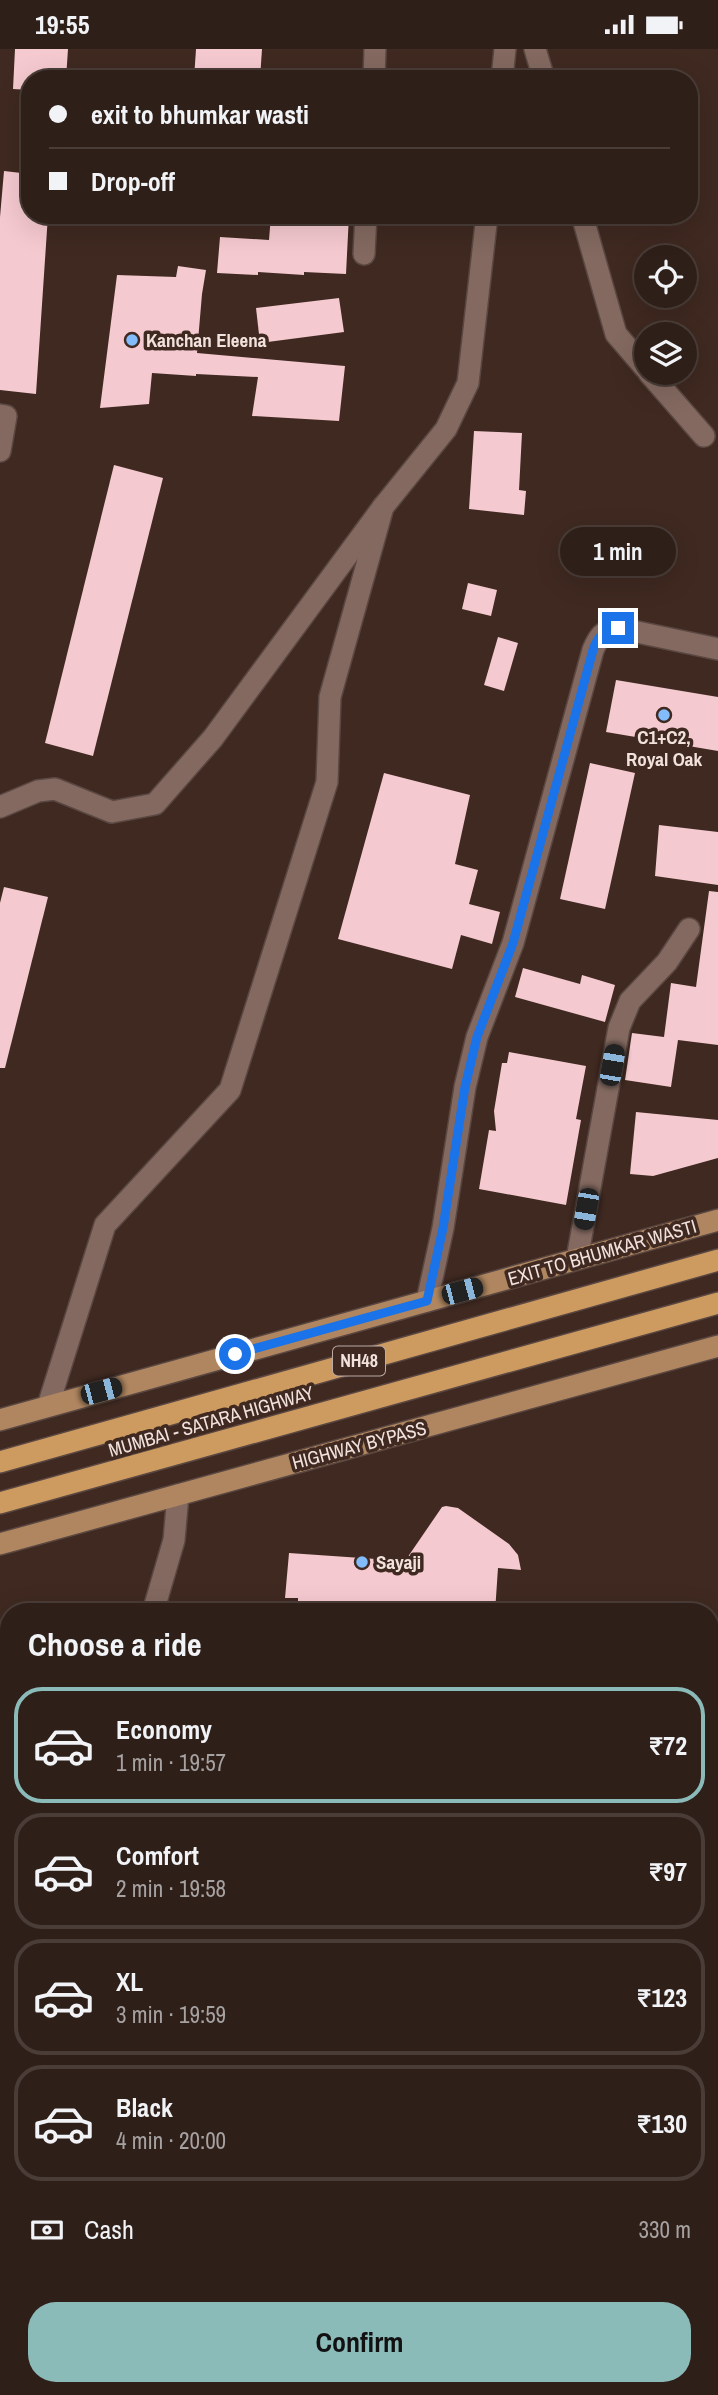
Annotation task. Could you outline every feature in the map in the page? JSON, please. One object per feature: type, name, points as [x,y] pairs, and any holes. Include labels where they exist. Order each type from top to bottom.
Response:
[{"type":"highway","name":"MUMBAI - SATARA HIGHWAY","points":[[0,1462],[718,1260]]},
{"type":"highway","name":"MUMBAI - SATARA HIGHWAY","points":[[0,1503],[718,1303]]},
{"type":"main road","name":"EXIT TO BHUMKAR WASTI","points":[[0,1420],[718,1220]]},
{"type":"main road","name":"HIGHWAY BYPASS","points":[[0,1544],[718,1346]]},
{"type":"street","points":[[374,70],[375,49]]},
{"type":"street","points":[[503,70],[505,49]]},
{"type":"street","points":[[535,49],[541,70]]},
{"type":"street","points":[[364,254],[366,224]]},
{"type":"street","points":[[0,807],[38,790],[55,789],[112,812],[155,804],[213,738],[383,507],[446,429],[468,383],[486,224]]},
{"type":"street","points":[[585,224],[616,334],[634,355]]},
{"type":"street","points":[[659,385],[704,436]]},
{"type":"street","points":[[0,415],[6,415],[0,451]]},
{"type":"street","points":[[48,1406],[105,1225],[230,1090],[327,782],[330,697],[383,507]]},
{"type":"street","points":[[427,1301],[443,1228],[465,1087],[477,1037],[513,943],[598,637],[605,630],[618,628],[718,649]]},
{"type":"street","points":[[577,1259],[619,1028],[630,1001],[667,962],[689,929]]},
{"type":"street","points":[[156,1603],[174,1540],[178,1495]]},
{"type":"building","points":[[15,49],[68,49],[67,70],[21,70],[21,89],[13,89]]},
{"type":"building","points":[[196,49],[262,49],[261,70],[195,70]]},
{"type":"building","points":[[4,171],[21,173],[21,224],[47,224],[36,394],[0,390],[0,217]]},
{"type":"building","points":[[270,224],[349,224],[346,274],[217,273],[220,237],[269,240]]},
{"type":"building","points":[[178,266],[206,270],[197,353],[345,366],[339,421],[252,416],[258,377],[152,373],[149,404],[100,408],[117,275],[176,277]]},
{"type":"building","points":[[339,298],[344,332],[260,343],[256,308]]},
{"type":"building","points":[[474,431],[522,433],[519,490],[526,491],[524,515],[469,509]]},
{"type":"building","points":[[114,465],[163,478],[93,756],[45,743]]},
{"type":"building","points":[[468,583],[497,590],[491,616],[462,609]]},
{"type":"building","points":[[498,637],[518,643],[504,691],[484,685]]},
{"type":"building","name":"C1+C2, Royal Oak","points":[[616,680],[718,697],[718,751],[606,732]]},
{"type":"building","points":[[590,763],[635,773],[605,909],[560,899]]},
{"type":"building","points":[[384,773],[470,795],[455,864],[478,870],[469,904],[500,912],[492,944],[461,935],[452,969],[338,939]]},
{"type":"building","points":[[659,825],[718,832],[718,885],[655,876]]},
{"type":"building","points":[[4,887],[48,897],[5,1068],[0,1068],[0,903]]},
{"type":"building","points":[[709,891],[718,892],[718,1045],[678,1040],[671,1087],[625,1080],[632,1033],[664,1037],[671,983],[696,987]]},
{"type":"building","points":[[523,968],[580,984],[582,975],[615,985],[605,1022],[515,997]]},
{"type":"building","points":[[509,1052],[586,1066],[576,1119],[581,1120],[566,1205],[479,1189],[489,1130],[496,1131],[494,1111],[502,1063],[507,1063]]},
{"type":"building","points":[[636,1112],[718,1120],[718,1158],[653,1176],[630,1174]]},
{"type":"building","points":[[442,1507],[458,1508],[509,1544],[518,1555],[521,1570],[498,1568],[496,1603],[298,1603],[298,1598],[285,1598],[289,1553],[405,1561]]},
{"type":"place","name":"Kanchan Eleena","points":[[132,340]]},
{"type":"place","name":"C1+C2, Royal Oak","points":[[664,715]]},
{"type":"place","name":"Sayaji","points":[[362,1562]]},
{"type":"route","points":[[235,1354],[427,1301],[443,1228],[465,1087],[477,1037],[513,943],[593,650],[598,637],[605,630],[618,628]]}]
